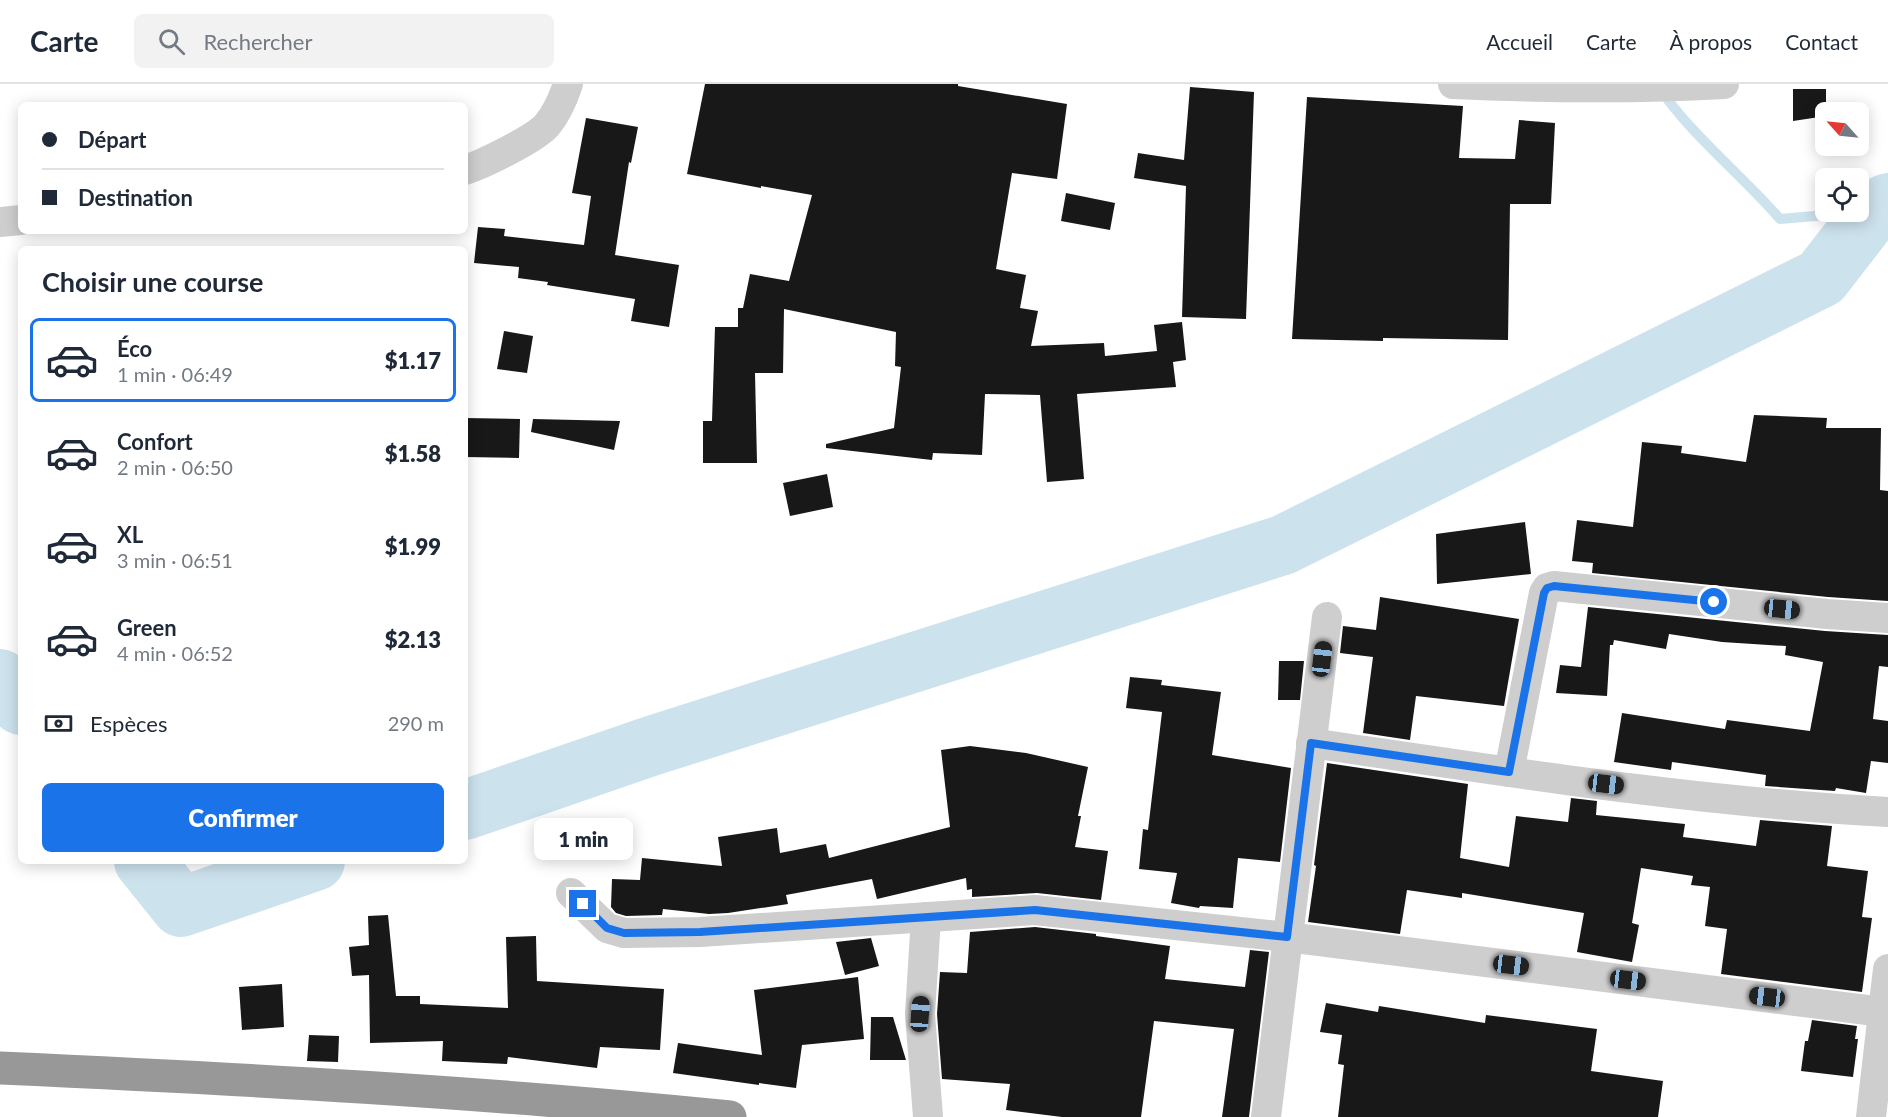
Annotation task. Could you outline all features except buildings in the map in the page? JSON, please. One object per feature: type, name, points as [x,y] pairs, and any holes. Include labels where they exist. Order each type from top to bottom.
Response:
[{"type":"highway","points":[[0,1068],[151,1075],[530,1099],[730,1117]]},
{"type":"street","points":[[468,169],[480,165],[546,127],[561,103],[568,84]]},
{"type":"street","points":[[1453,84],[1516,87],[1724,84]]},
{"type":"street","points":[[0,222],[18,220]]},
{"type":"street","points":[[1509,772],[1544,593],[1547,588],[1554,586],[1827,614],[1888,618]]},
{"type":"street","points":[[1266,1117],[1327,617]]},
{"type":"street","points":[[1311,743],[1509,772],[1707,796],[1888,812]]},
{"type":"street","points":[[571,893],[607,928],[624,933],[700,932],[1035,910],[1287,937],[1883,1012]]},
{"type":"street","points":[[926,917],[920,1014],[928,1117]]},
{"type":"street","points":[[1871,1117],[1888,969]]},
{"type":"waterway","points":[[1660,89],[1688,124],[1780,219],[1873,211]]},
{"type":"waterway","points":[[468,809],[651,746],[1283,545],[1821,278],[1873,211],[1888,203]]},
{"type":"waterway","points":[[0,679],[18,701]]},
{"type":"waterway","points":[[146,864],[181,907],[306,864]]},
{"type":"route","points":[[583,904],[607,928],[624,933],[700,932],[1007,910],[1035,910],[1287,937],[1311,743],[1509,772],[1544,593],[1547,588],[1554,586],[1714,602]]}]
